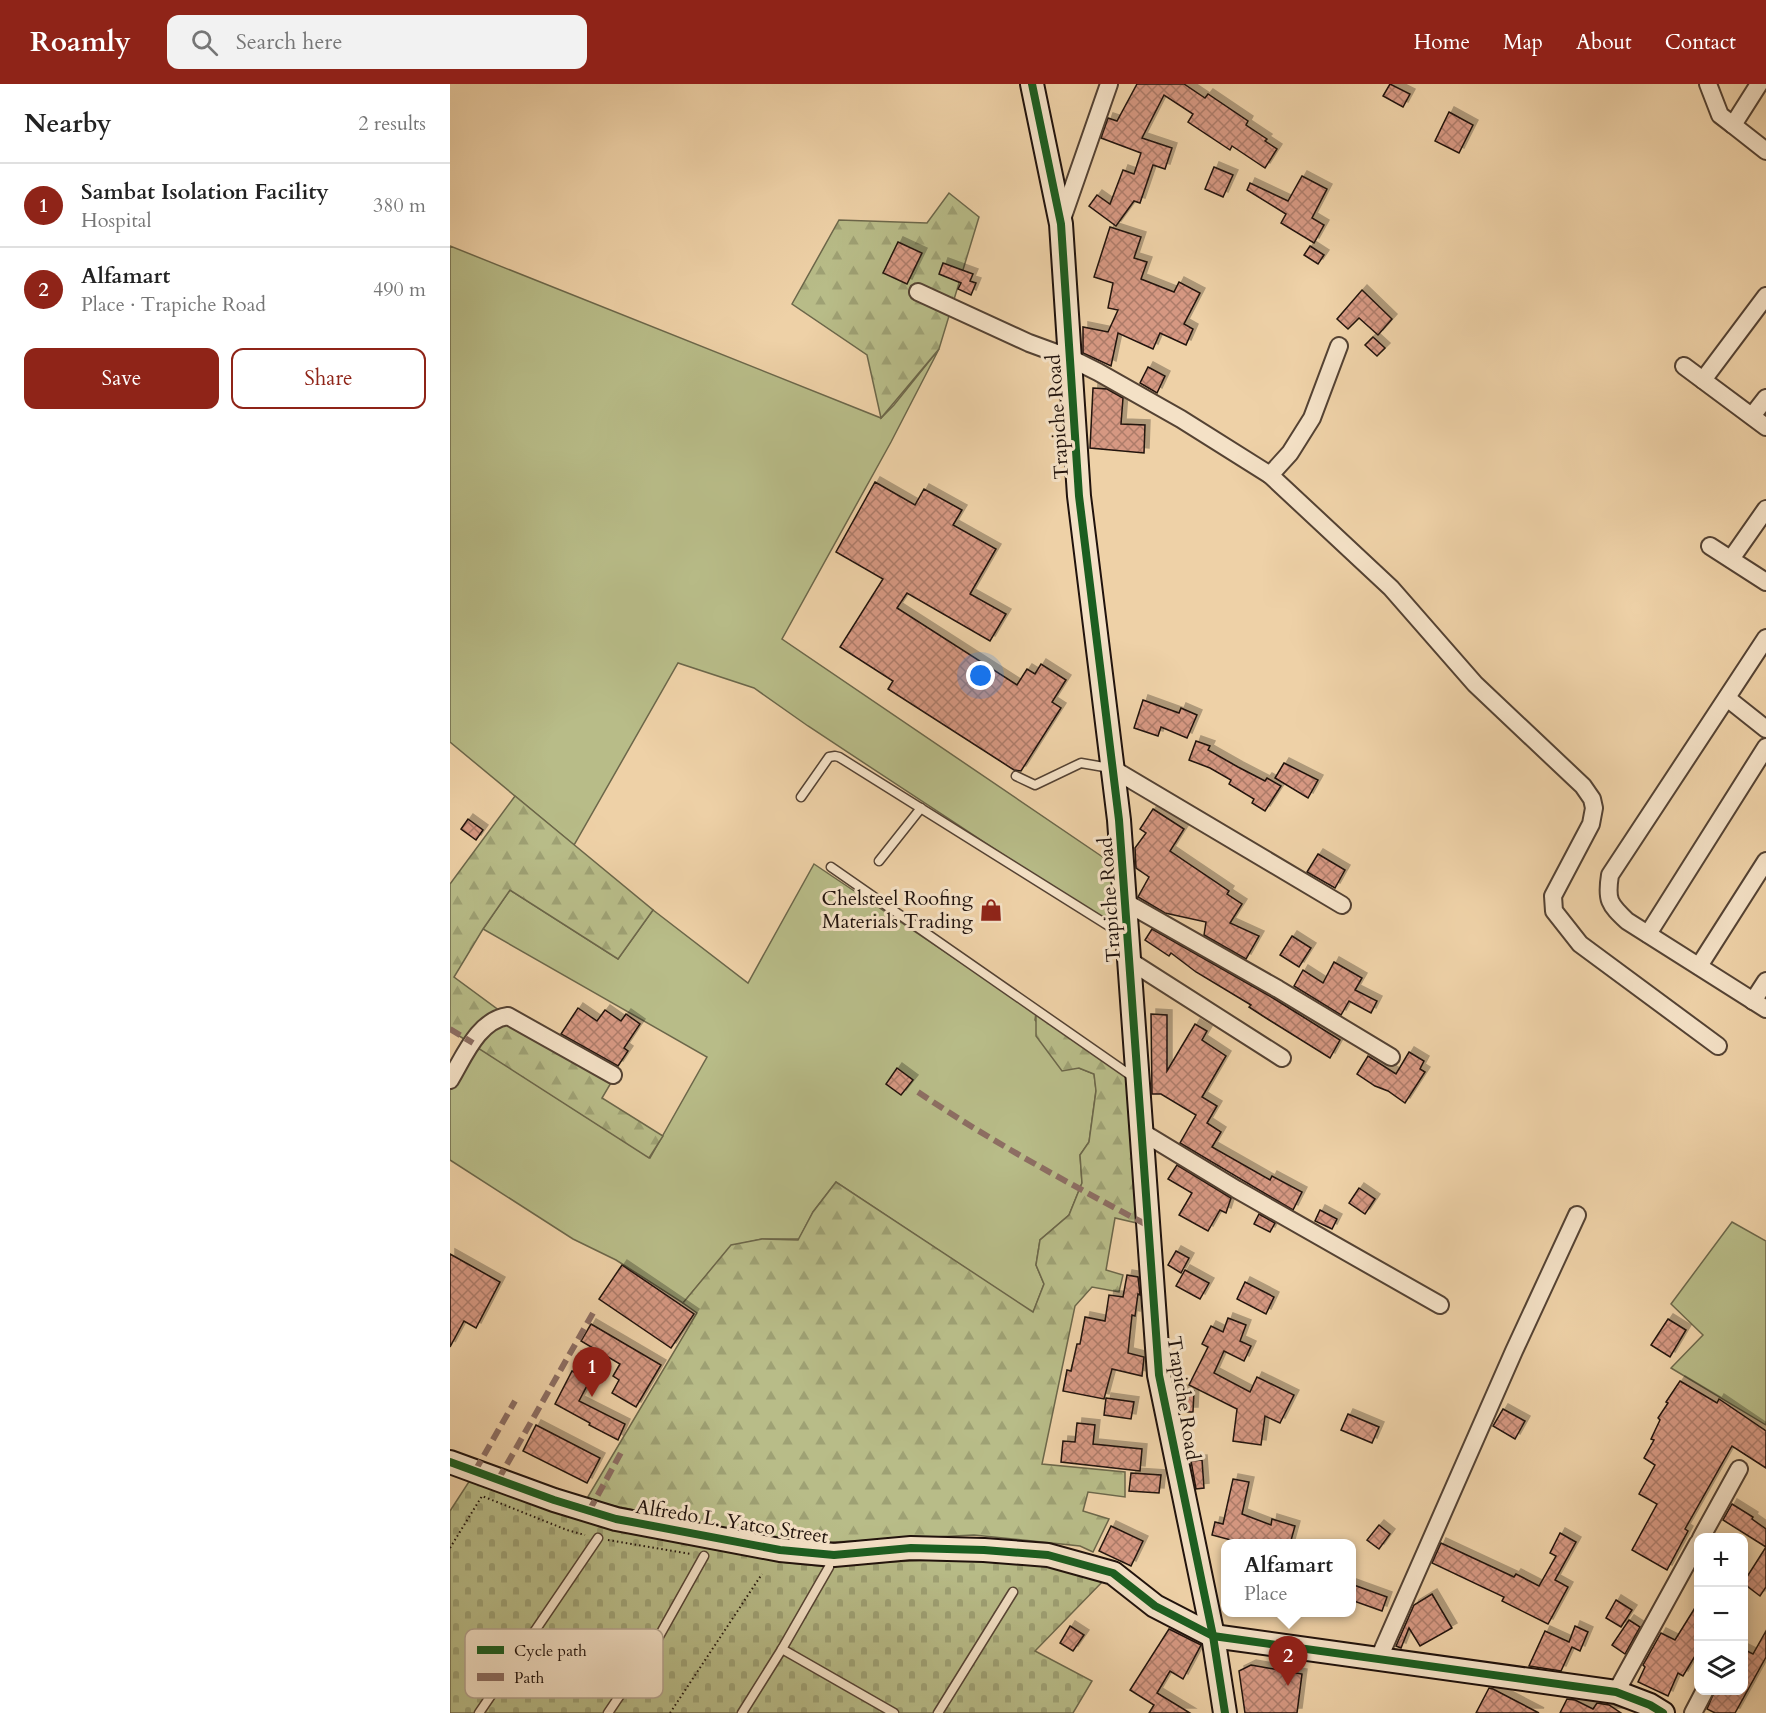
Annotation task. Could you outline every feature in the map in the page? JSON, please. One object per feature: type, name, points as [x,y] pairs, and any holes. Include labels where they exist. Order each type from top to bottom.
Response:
[{"type":"street","name":"Trapiche Road","points":[[1032,84],[1060,224],[1079,496],[1119,820],[1159,1375],[1213,1636],[1225,1713]]},
{"type":"street","points":[[1060,224],[1109,84]]},
{"type":"street","points":[[1708,84],[1720,115],[1766,151]]},
{"type":"street","points":[[1733,125],[1759,84]]},
{"type":"street","points":[[918,292],[1029,343],[1070,358],[1181,419],[1270,476],[1391,588],[1476,684],[1583,786],[1592,799],[1594,808],[1591,825],[1553,896],[1554,911],[1580,944],[1718,1046]]},
{"type":"street","points":[[1703,380],[1766,296]]},
{"type":"street","points":[[1270,476],[1290,453],[1312,418],[1339,346]]},
{"type":"street","points":[[1684,366],[1766,427]]},
{"type":"street","points":[[1752,416],[1766,398]]},
{"type":"street","points":[[1731,560],[1766,509]]},
{"type":"street","points":[[1710,546],[1766,582]]},
{"type":"street","points":[[1766,638],[1611,875],[1607,894],[1614,908],[1627,921],[1760,1005],[1766,981]]},
{"type":"street","points":[[1727,698],[1766,729]]},
{"type":"street","points":[[1648,934],[1766,747]]},
{"type":"street","points":[[1113,769],[1342,905]]},
{"type":"street","points":[[1699,966],[1766,861]]},
{"type":"street","points":[[1125,902],[1278,989],[1391,1057]]},
{"type":"street","points":[[1130,961],[1282,1058]]},
{"type":"street","points":[[450,1080],[480,1031],[492,1020],[508,1016],[613,1075]]},
{"type":"street","points":[[1142,1132],[1236,1189],[1440,1305]]},
{"type":"street","points":[[1378,1658],[1577,1215]]},
{"type":"street","name":"Alfredo L. Yatco Street","points":[[450,1462],[554,1500],[616,1519],[780,1550],[834,1555],[911,1548],[1048,1555],[1113,1573],[1155,1606],[1213,1636],[1616,1692],[1650,1705],[1662,1713]]},
{"type":"street","points":[[1704,1533],[1739,1469]]},
{"type":"street","points":[[1616,1692],[1694,1549]]},
{"type":"street","points":[[1693,1713],[1702,1695]]},
{"type":"lane","points":[[801,797],[829,757],[835,756],[1128,938]]},
{"type":"lane","points":[[1016,776],[1035,785],[1081,763],[1113,769]]},
{"type":"lane","points":[[879,861],[921,808]]},
{"type":"lane","points":[[831,867],[1138,1081]]},
{"type":"lane","points":[[536,1629],[598,1538]]},
{"type":"lane","points":[[663,1629],[704,1556]]},
{"type":"lane","points":[[741,1713],[782,1649],[829,1567]]},
{"type":"lane","points":[[938,1713],[1013,1592]]},
{"type":"lane","points":[[782,1649],[894,1713]]},
{"type":"lane","points":[[479,1713],[489,1698]]},
{"type":"lane","points":[[608,1713],[618,1698]]},
{"type":"path","points":[[450,1548],[482,1496]]},
{"type":"path","points":[[670,1713],[762,1574]]},
{"type":"green space","points":[[949,193],[979,217],[939,349],[881,418],[867,355],[792,304],[839,220],[927,223]]},
{"type":"green space","points":[[450,246],[881,418],[939,349],[891,442],[782,639],[1110,862],[1124,877],[1128,937],[754,688],[678,663],[574,845],[450,742]]},
{"type":"green space","points":[[515,796],[653,910],[618,959],[510,890],[454,977],[507,1016],[615,1076],[602,1098],[663,1136],[649,1158],[450,1030],[450,884]]},
{"type":"green space","points":[[814,864],[1036,1013],[1035,1020],[1079,1068],[1094,1074],[1096,1090],[1089,1142],[1080,1155],[1082,1183],[1069,1215],[1040,1240],[1036,1265],[1044,1284],[1033,1313],[836,1182],[813,1212],[799,1239],[762,1239],[731,1246],[683,1303],[616,1260],[573,1239],[450,1160],[450,1088],[476,1046],[650,1158],[707,1057],[483,929],[510,890],[618,959],[653,910],[748,983]]},
{"type":"green space","points":[[1036,1013],[1131,1076],[1141,1224],[1115,1218],[1106,1270],[1123,1275],[1119,1292],[1092,1287],[1075,1306],[1042,1464],[1125,1472],[1125,1497],[1088,1492],[1083,1511],[1109,1519],[1093,1552],[1080,1546],[974,1535],[813,1543],[775,1539],[586,1500],[697,1313],[683,1303],[731,1245],[762,1239],[798,1240],[813,1212],[836,1182],[1033,1312],[1044,1284],[1036,1265],[1040,1240],[1069,1215],[1082,1183],[1080,1155],[1089,1142],[1096,1091],[1094,1074],[1079,1068],[1062,1071],[1036,1036]]},
{"type":"green space","points":[[1732,1222],[1766,1241],[1766,1425],[1671,1368],[1703,1335],[1671,1304]]},
{"type":"green space","points":[[472,1477],[781,1562],[829,1567],[983,1558],[1050,1567],[1106,1578],[1035,1651],[1092,1681],[1073,1713],[450,1713],[450,1511]]},
{"type":"building","points":[[1137,84],[1184,84],[1205,98],[1208,94],[1248,121],[1246,125],[1277,149],[1265,168],[1232,146],[1230,150],[1188,122],[1193,114],[1164,95],[1142,138],[1172,148],[1165,169],[1153,165],[1140,203],[1134,201],[1116,226],[1089,206],[1097,195],[1110,204],[1123,170],[1134,174],[1141,153],[1101,138],[1108,118],[1117,121]]},
{"type":"building","points":[[1390,84],[1410,94],[1403,107],[1383,96]]},
{"type":"building","points":[[1449,112],[1473,125],[1459,153],[1435,141]]},
{"type":"building","points":[[1214,167],[1233,175],[1223,197],[1205,189]]},
{"type":"building","points":[[1302,176],[1327,189],[1312,218],[1324,225],[1314,243],[1281,223],[1286,214],[1247,190],[1250,183],[1288,201]]},
{"type":"building","points":[[1110,227],[1141,237],[1134,258],[1147,262],[1141,279],[1174,292],[1179,282],[1200,293],[1184,324],[1193,329],[1186,345],[1160,333],[1153,349],[1118,333],[1111,366],[1083,353],[1083,327],[1108,332],[1118,310],[1108,308],[1113,283],[1094,277]]},
{"type":"building","points":[[898,242],[922,253],[907,284],[883,273]]},
{"type":"building","points":[[1310,246],[1324,255],[1318,264],[1304,255]]},
{"type":"building","points":[[943,263],[973,274],[970,281],[976,283],[971,295],[958,289],[961,283],[939,274]]},
{"type":"building","points":[[1362,290],[1392,319],[1378,335],[1359,318],[1348,329],[1337,319]]},
{"type":"building","points":[[1373,337],[1385,348],[1377,356],[1365,345]]},
{"type":"building","points":[[1148,367],[1165,376],[1157,393],[1140,383]]},
{"type":"building","points":[[1093,388],[1107,389],[1123,398],[1121,424],[1145,425],[1144,453],[1090,448]]},
{"type":"building","points":[[875,482],[915,505],[924,489],[962,510],[953,525],[996,549],[970,594],[1006,614],[990,641],[907,593],[897,608],[1017,685],[1027,669],[1035,674],[1041,664],[1066,680],[1052,702],[1061,708],[1021,771],[1014,770],[888,689],[893,681],[840,647],[883,579],[836,552]]},
{"type":"building","points":[[1143,700],[1179,713],[1181,708],[1197,715],[1187,738],[1161,727],[1158,736],[1134,728]]},
{"type":"building","points":[[1196,741],[1210,746],[1208,750],[1238,767],[1265,781],[1267,778],[1281,786],[1265,811],[1252,803],[1254,799],[1229,784],[1231,780],[1210,768],[1189,760]]},
{"type":"building","points":[[1284,763],[1318,780],[1308,798],[1275,778]]},
{"type":"building","points":[[1153,809],[1184,829],[1170,851],[1229,891],[1227,894],[1242,904],[1230,923],[1259,936],[1246,959],[1204,935],[1206,922],[1165,913],[1138,897],[1149,877],[1136,868],[1135,848],[1146,833],[1140,829]]},
{"type":"building","points":[[468,819],[483,830],[476,840],[461,829]]},
{"type":"building","points":[[1318,854],[1345,870],[1335,888],[1307,872]]},
{"type":"building","points":[[1152,929],[1273,998],[1340,1040],[1330,1058],[1249,1007],[1251,1005],[1196,972],[1171,953],[1169,956],[1145,940]]},
{"type":"building","points":[[1292,936],[1311,948],[1299,967],[1280,955]]},
{"type":"building","points":[[1334,962],[1362,978],[1355,990],[1377,1001],[1371,1013],[1349,1001],[1341,1015],[1294,986],[1303,970],[1323,983]]},
{"type":"building","points":[[578,1008],[597,1021],[605,1010],[621,1021],[626,1014],[640,1024],[624,1048],[628,1051],[618,1066],[561,1034]]},
{"type":"building","points":[[1151,1014],[1167,1015],[1167,1071],[1195,1024],[1207,1031],[1202,1040],[1226,1056],[1202,1097],[1217,1106],[1207,1123],[1221,1132],[1212,1147],[1270,1180],[1272,1176],[1302,1192],[1293,1210],[1180,1143],[1196,1115],[1161,1094],[1152,1094]]},
{"type":"building","points":[[1409,1052],[1424,1061],[1420,1069],[1425,1072],[1405,1103],[1357,1074],[1368,1056],[1396,1074]]},
{"type":"building","points":[[897,1068],[913,1080],[901,1095],[886,1084]]},
{"type":"building","points":[[1177,1165],[1231,1198],[1226,1213],[1220,1210],[1208,1231],[1179,1215],[1192,1193],[1168,1179]]},
{"type":"building","points":[[1359,1188],[1375,1199],[1365,1214],[1349,1203]]},
{"type":"building","points":[[1320,1210],[1337,1219],[1332,1229],[1315,1221]]},
{"type":"building","points":[[1259,1214],[1275,1223],[1270,1232],[1254,1224]]},
{"type":"building","points":[[1176,1251],[1189,1258],[1181,1273],[1168,1265]]},
{"type":"building","points":[[450,1254],[500,1282],[476,1328],[464,1321],[450,1347]]},
{"type":"building","points":[[622,1265],[694,1314],[671,1348],[599,1299]]},
{"type":"building","points":[[1185,1270],[1209,1283],[1200,1299],[1176,1286]]},
{"type":"building","points":[[1127,1275],[1138,1277],[1140,1295],[1138,1294],[1135,1316],[1132,1315],[1128,1353],[1144,1357],[1142,1376],[1112,1369],[1104,1399],[1063,1391],[1067,1370],[1071,1371],[1077,1344],[1080,1344],[1085,1317],[1105,1321],[1109,1295],[1123,1297]]},
{"type":"building","points":[[1245,1282],[1274,1297],[1266,1314],[1237,1299]]},
{"type":"building","points":[[1228,1318],[1246,1325],[1240,1341],[1251,1346],[1244,1361],[1224,1351],[1214,1373],[1250,1392],[1257,1377],[1294,1395],[1280,1423],[1265,1416],[1261,1445],[1233,1441],[1237,1409],[1189,1385],[1208,1347],[1202,1344],[1211,1326],[1223,1332]]},
{"type":"building","points":[[1668,1319],[1686,1330],[1670,1357],[1651,1345]]},
{"type":"building","points":[[591,1324],[661,1365],[636,1407],[612,1393],[619,1380],[613,1376],[620,1364],[581,1341]]},
{"type":"building","points":[[572,1371],[590,1380],[579,1401],[625,1424],[618,1440],[555,1404]]},
{"type":"building","points":[[1680,1381],[1717,1403],[1719,1399],[1766,1431],[1766,1468],[1732,1446],[1685,1529],[1688,1531],[1667,1570],[1632,1550],[1657,1504],[1639,1494],[1655,1465],[1644,1458],[1654,1440],[1651,1439],[1660,1420],[1658,1418]]},
{"type":"building","points":[[1176,1390],[1194,1391],[1193,1412],[1180,1412]]},
{"type":"building","points":[[1106,1398],[1134,1402],[1131,1419],[1104,1415]]},
{"type":"building","points":[[1503,1409],[1525,1421],[1515,1439],[1493,1426]]},
{"type":"building","points":[[1348,1414],[1379,1427],[1372,1443],[1341,1430]]},
{"type":"building","points":[[1077,1423],[1095,1425],[1093,1444],[1142,1449],[1140,1471],[1061,1462],[1063,1441],[1075,1442]]},
{"type":"building","points":[[536,1425],[600,1458],[587,1483],[523,1451]]},
{"type":"building","points":[[1202,1460],[1204,1488],[1196,1489],[1191,1461]]},
{"type":"building","points":[[1131,1473],[1161,1475],[1159,1493],[1129,1491]]},
{"type":"building","points":[[1233,1479],[1249,1482],[1242,1514],[1271,1525],[1272,1519],[1295,1526],[1291,1539],[1227,1539],[1212,1535],[1215,1522],[1223,1524]]},
{"type":"building","points":[[1732,1504],[1753,1517],[1752,1519],[1766,1529],[1766,1547],[1748,1536],[1748,1533],[1744,1533],[1723,1520]]},
{"type":"building","points":[[1379,1525],[1390,1534],[1379,1549],[1367,1540]]},
{"type":"building","points":[[1111,1526],[1143,1541],[1131,1566],[1099,1551]]},
{"type":"building","points":[[1560,1533],[1576,1542],[1555,1580],[1568,1587],[1548,1624],[1502,1601],[1504,1597],[1432,1563],[1441,1543],[1514,1577],[1516,1574],[1539,1586],[1556,1556],[1550,1553]]},
{"type":"building","points":[[1766,1547],[1766,1587],[1760,1596],[1748,1587],[1748,1575]]},
{"type":"building","points":[[1356,1586],[1387,1597],[1382,1611],[1356,1602]]},
{"type":"building","points":[[1432,1594],[1452,1628],[1420,1646],[1409,1628],[1401,1648],[1396,1646],[1414,1605]]},
{"type":"building","points":[[1616,1600],[1632,1610],[1621,1627],[1606,1618]]},
{"type":"building","points":[[1694,1609],[1694,1658],[1683,1676],[1678,1673],[1668,1696],[1638,1682],[1645,1667],[1643,1665],[1661,1633],[1675,1640]]},
{"type":"building","points":[[1629,1620],[1640,1627],[1625,1654],[1612,1645]]},
{"type":"building","points":[[1070,1626],[1084,1635],[1073,1651],[1060,1643]]},
{"type":"building","points":[[1575,1626],[1588,1632],[1580,1651],[1572,1647],[1561,1671],[1529,1666],[1545,1631],[1569,1642]]},
{"type":"building","points":[[1169,1629],[1201,1645],[1183,1679],[1170,1671],[1157,1693],[1190,1713],[1149,1713],[1154,1705],[1130,1690]]},
{"type":"building","points":[[1766,1631],[1766,1657],[1748,1690],[1748,1652],[1753,1654]]},
{"type":"building","points":[[1251,1665],[1302,1674],[1297,1713],[1245,1713],[1239,1671]]},
{"type":"building","points":[[1489,1688],[1493,1689],[1539,1713],[1476,1713]]},
{"type":"building","points":[[1713,1695],[1745,1695],[1735,1713],[1715,1713],[1707,1709]]},
{"type":"building","points":[[1567,1699],[1575,1700],[1593,1709],[1597,1703],[1609,1705],[1621,1713],[1560,1713]]},
{"type":"marked path","points":[[450,1029],[473,1043]]},
{"type":"marked path","points":[[918,1092],[1003,1145],[1149,1226]]},
{"type":"marked path","points":[[498,1480],[593,1313]]},
{"type":"marked path","points":[[475,1471],[515,1401]]},
{"type":"marked path","points":[[589,1511],[623,1449]]},
{"type":"cycle path","points":[[1032,84],[1061,224],[1079,496],[1119,820],[1159,1375],[1213,1636],[1225,1713]]},
{"type":"cycle path","points":[[450,1462],[554,1500],[616,1519],[780,1550],[834,1555],[911,1548],[1048,1555],[1113,1573],[1155,1606],[1213,1636],[1616,1692],[1650,1705],[1663,1713]]},
{"type":"place","name":"Chelsteel Roofing Materials Trading","points":[[991,910]]},
{"type":"place","name":"Sambat Isolation Facility","points":[[592,1397]]},
{"type":"place","name":"Alfamart","points":[[1288,1686]]}]
